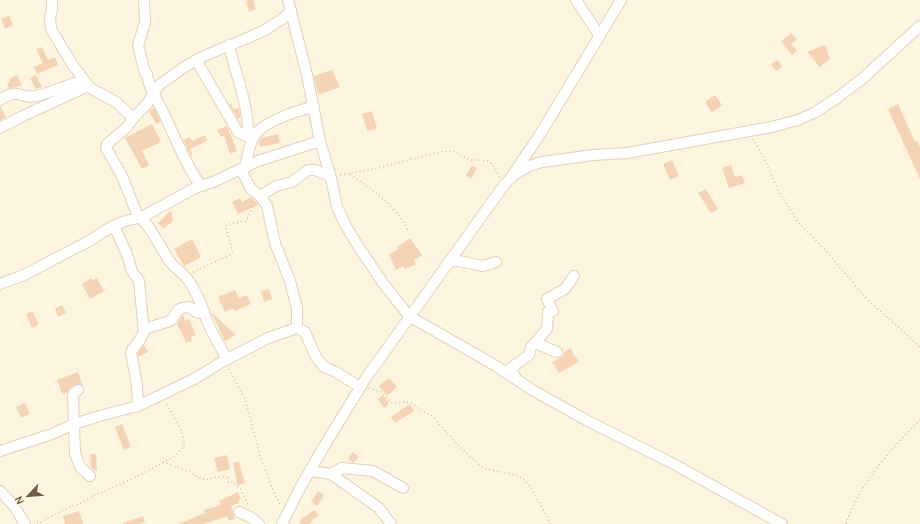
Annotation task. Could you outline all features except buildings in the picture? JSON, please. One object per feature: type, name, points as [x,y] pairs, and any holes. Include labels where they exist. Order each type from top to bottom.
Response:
[{"type":"street","points":[[52,0],[50,17],[51,29],[72,64],[86,83],[116,102],[133,118]]},
{"type":"street","points":[[144,0],[144,23],[138,45],[145,73],[147,74],[153,94],[189,167],[201,186]]},
{"type":"street","points":[[288,0],[306,68],[320,141],[337,207],[346,226],[384,283],[409,317],[586,420],[670,462],[782,524]]},
{"type":"street","points":[[576,0],[599,35]]},
{"type":"street","points":[[513,176],[578,73],[621,0]]},
{"type":"street","points":[[226,360],[207,321],[204,311],[185,276],[171,264],[152,232],[139,217],[122,176],[106,148],[109,142],[126,128],[133,118],[147,104],[159,85],[196,60],[265,30],[291,11]]},
{"type":"street","points":[[282,524],[310,471],[360,387],[448,262],[504,185],[513,176],[530,166],[542,162],[601,154],[628,153],[748,131],[798,120],[814,113],[862,79],[920,26]]},
{"type":"street","points":[[229,45],[245,105],[250,138],[243,169],[251,189],[260,196],[267,206],[275,243],[290,281],[297,308],[297,328]]},
{"type":"street","points":[[196,60],[238,132],[250,138]]},
{"type":"street","points":[[0,100],[12,93],[35,97],[73,83],[86,83]]},
{"type":"street","points":[[0,128],[86,83]]},
{"type":"street","points":[[250,138],[261,128],[283,117],[314,107]]},
{"type":"street","points":[[0,284],[24,275],[89,241],[114,226],[124,221],[139,217],[183,194],[258,162],[320,141]]},
{"type":"street","points":[[260,196],[276,186],[292,182],[308,170],[315,170],[330,176]]},
{"type":"street","points":[[114,226],[126,252],[132,272],[139,282],[144,332],[132,350],[137,385],[138,406]]},
{"type":"street","points":[[448,262],[459,261],[483,266],[496,262]]},
{"type":"street","points":[[516,379],[511,368],[529,355],[531,347],[547,328],[548,312],[553,311],[547,299],[565,289],[574,276]]},
{"type":"street","points":[[144,329],[170,321],[173,319],[177,311],[182,308],[189,307],[198,313],[204,311]]},
{"type":"street","points":[[0,451],[52,434],[74,424],[138,406],[194,379],[268,338],[297,328],[305,332],[316,357],[324,367],[336,372],[360,387]]},
{"type":"street","points":[[535,342],[557,352]]},
{"type":"street","points":[[78,390],[73,396],[75,453],[80,467],[90,476]]},
{"type":"street","points":[[331,474],[342,468],[373,471],[403,488]]},
{"type":"street","points":[[310,471],[331,474],[378,508],[391,524]]},
{"type":"street","points":[[0,490],[14,506],[25,524]]},
{"type":"street","points":[[239,512],[250,517],[259,524]]},
{"type":"path","points":[[748,131],[763,156],[784,202],[797,221],[837,263],[864,296],[920,347]]},
{"type":"path","points":[[330,176],[349,174],[439,152],[451,151],[470,160],[488,161],[493,165],[504,185]]},
{"type":"path","points":[[349,174],[388,202],[408,230]]},
{"type":"path","points":[[185,276],[230,255],[232,252],[231,245],[225,226],[246,220],[251,210],[251,189]]},
{"type":"path","points":[[226,360],[245,399],[265,471],[282,508],[287,514]]},
{"type":"path","points":[[360,387],[382,392],[391,403],[410,402],[422,411],[431,415],[478,463],[491,470],[509,472],[528,483],[551,524]]},
{"type":"path","points":[[37,524],[68,508],[82,503],[97,494],[128,481],[163,462],[183,448],[184,443],[175,420],[160,395]]},
{"type":"path","points":[[846,524],[868,481],[886,455],[920,420]]},
{"type":"path","points":[[163,462],[190,472],[206,480],[217,477],[230,477],[228,482],[233,482],[240,488],[249,507]]}]
